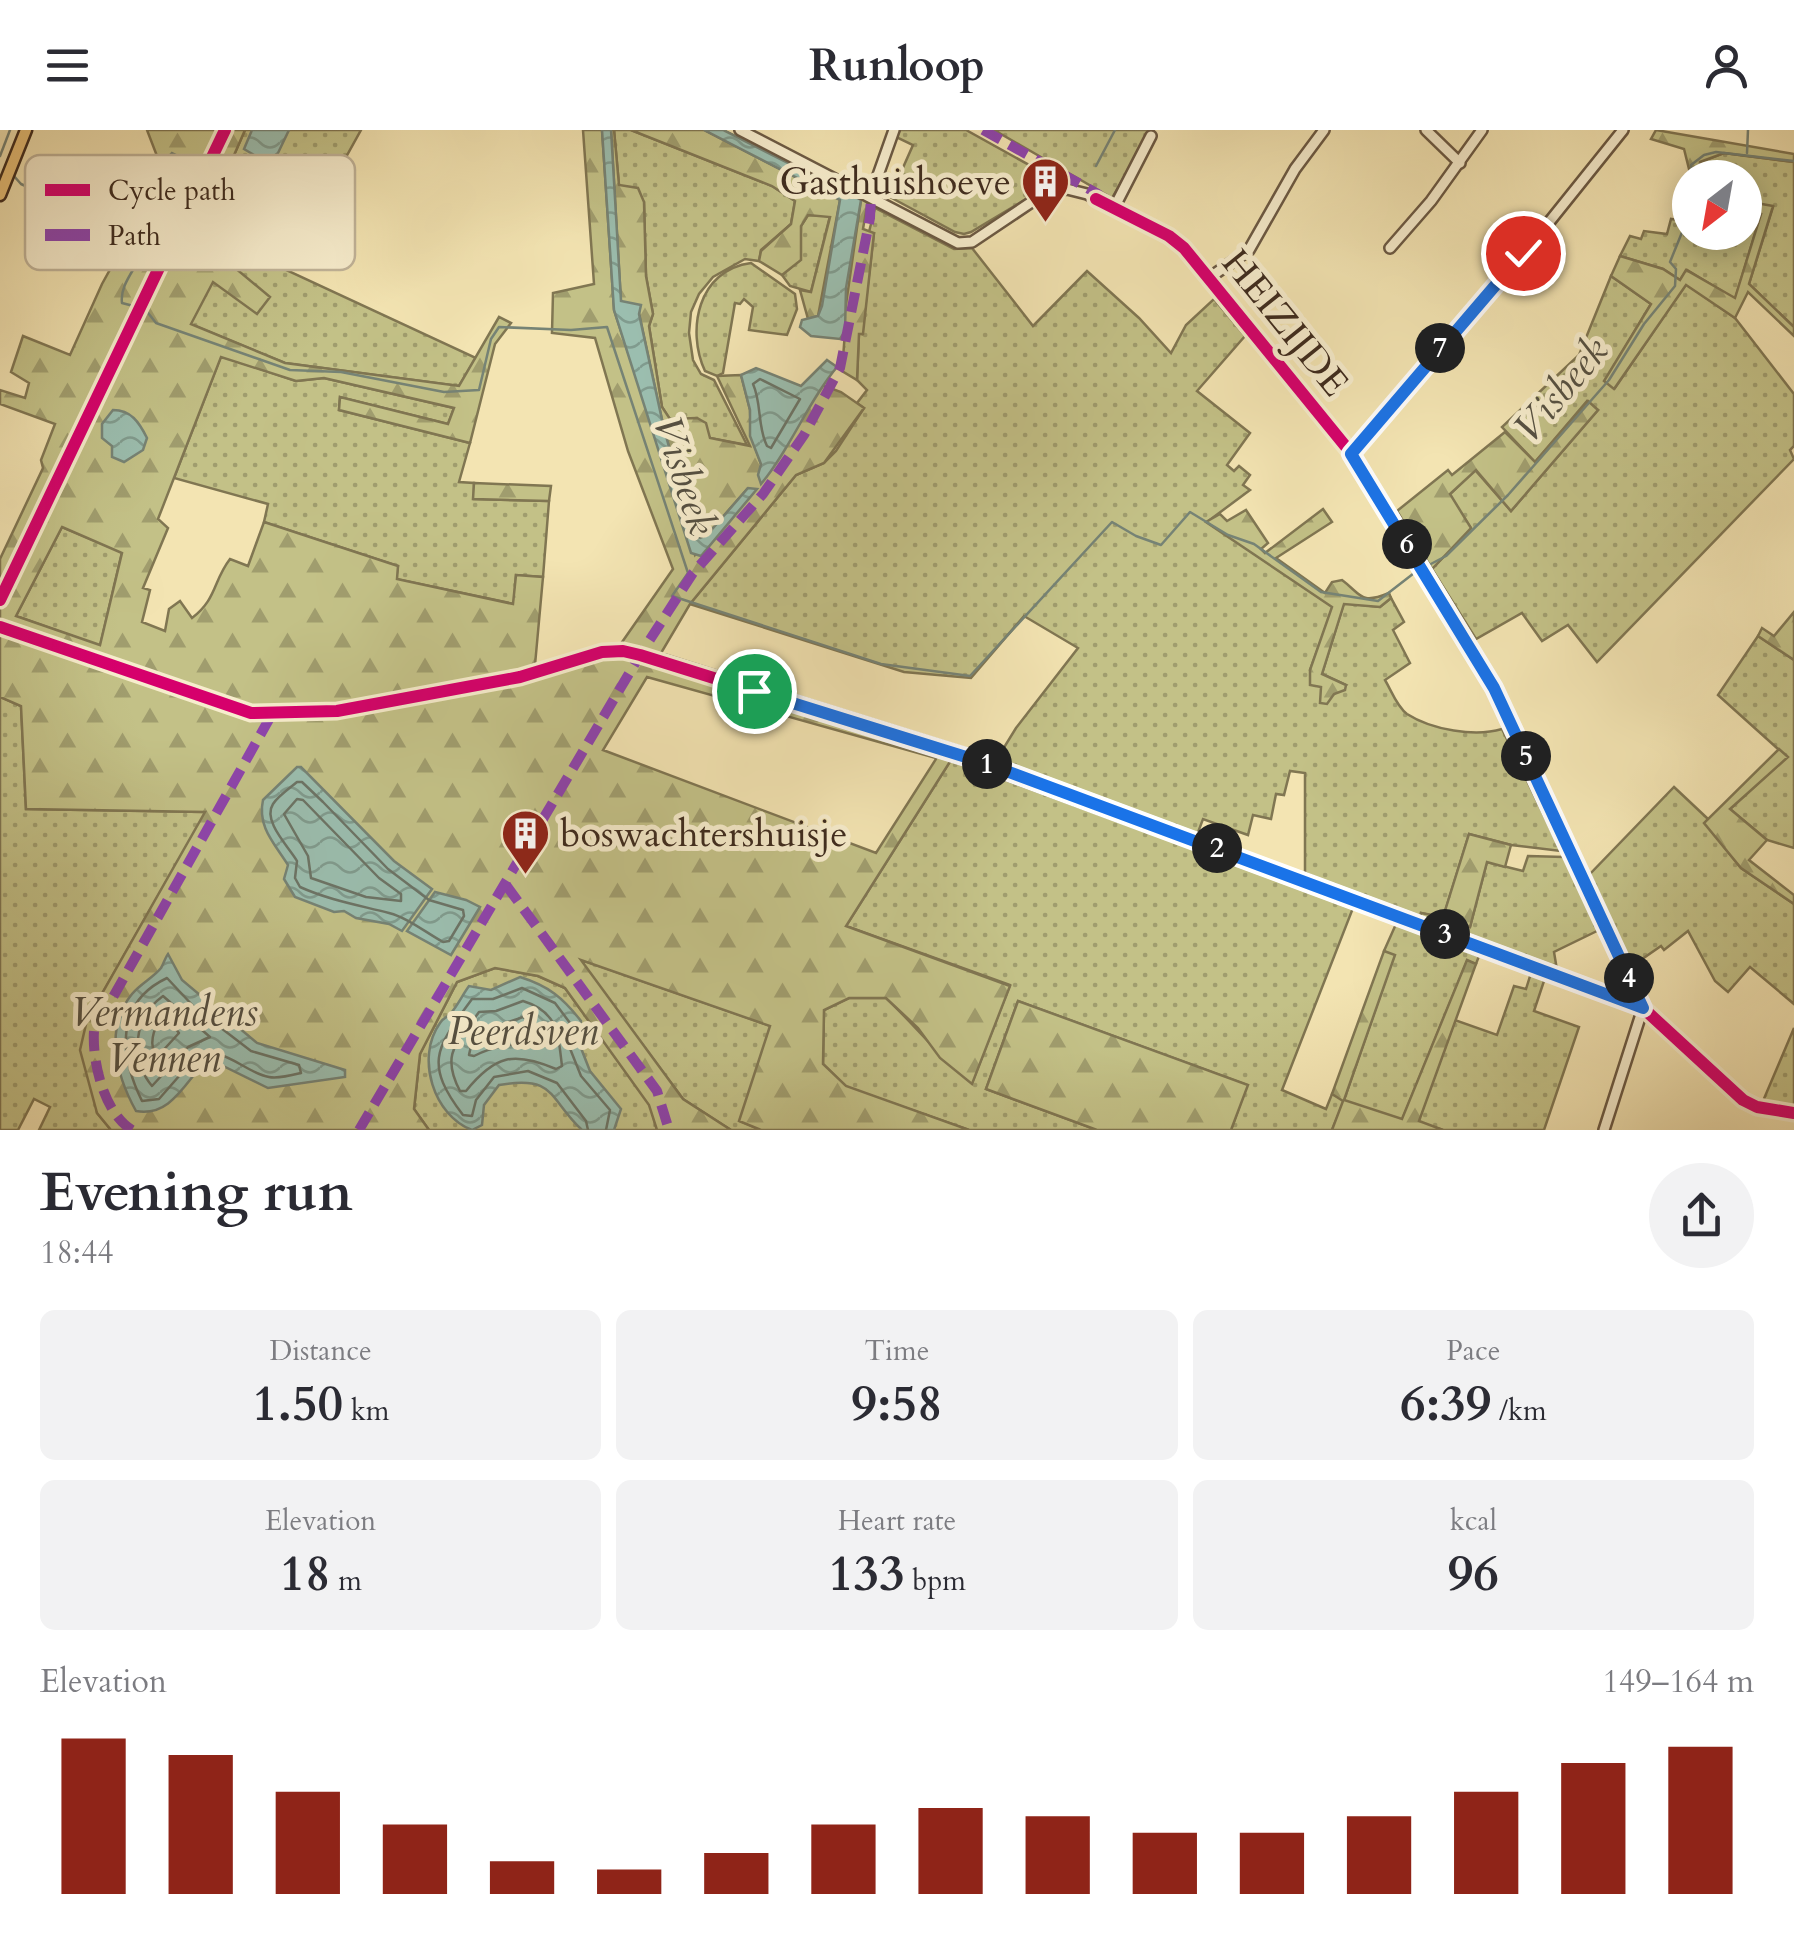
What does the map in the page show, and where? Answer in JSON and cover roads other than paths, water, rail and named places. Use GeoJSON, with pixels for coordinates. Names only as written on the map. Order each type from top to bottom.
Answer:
{"type":"FeatureCollection","features":[{"type":"Feature","properties":{"kind":"main road"},"geometry":{"type":"LineString","coordinates":[[0,195],[26,130]]}},
{"type":"Feature","properties":{"kind":"street","name":"HEIZIJDE"},"geometry":{"type":"LineString","coordinates":[[740,130],[958,242],[972,242],[1054,190],[1080,192],[1169,236],[1184,248],[1351,454],[1494,688],[1643,1008],[1743,1100],[1756,1107],[1794,1113]]}},
{"type":"Feature","properties":{"kind":"street"},"geometry":{"type":"LineString","coordinates":[[870,195],[894,130]]}},
{"type":"Feature","properties":{"kind":"street"},"geometry":{"type":"LineString","coordinates":[[1210,278],[1249,250],[1294,170],[1324,130]]}},
{"type":"Feature","properties":{"kind":"street"},"geometry":{"type":"LineString","coordinates":[[1426,130],[1460,163]]}},
{"type":"Feature","properties":{"kind":"street"},"geometry":{"type":"LineString","coordinates":[[1390,248],[1482,130]]}},
{"type":"Feature","properties":{"kind":"street"},"geometry":{"type":"LineString","coordinates":[[1351,454],[1624,130]]}},
{"type":"Feature","properties":{"kind":"street"},"geometry":{"type":"LineString","coordinates":[[1114,208],[1151,136]]}},
{"type":"Feature","properties":{"kind":"street"},"geometry":{"type":"LineString","coordinates":[[640,655],[982,762],[1643,1008],[1604,1130]]}},
{"type":"Feature","properties":{"kind":"water"},"geometry":{"type":"Polygon","coordinates":[[[252,130],[289,130],[275,155],[254,155],[244,149],[252,130]]]}},
{"type":"Feature","properties":{"kind":"water"},"geometry":{"type":"Polygon","coordinates":[[[602,130],[611,130],[621,301],[641,305],[639,314],[664,429],[694,536],[707,535],[748,488],[757,489],[701,556],[691,553],[614,310],[602,130]]]}},
{"type":"Feature","properties":{"kind":"water"},"geometry":{"type":"Polygon","coordinates":[[[704,130],[723,130],[861,200],[846,288],[845,331],[840,339],[811,336],[800,327],[802,320],[818,316],[822,306],[840,200],[704,130]]]}},
{"type":"Feature","properties":{"kind":"water"},"geometry":{"type":"Polygon","coordinates":[[[827,360],[837,367],[761,484],[761,464],[750,436],[750,410],[741,375],[756,368],[801,386],[827,360]]]}},
{"type":"Feature","properties":{"kind":"water"},"geometry":{"type":"Polygon","coordinates":[[[113,410],[134,418],[147,438],[143,450],[124,462],[112,457],[112,446],[102,438],[102,424],[113,410]]]}},
{"type":"Feature","properties":{"kind":"water","name":"Vermandens Vennen"},"geometry":{"type":"Polygon","coordinates":[[[297,767],[394,861],[432,889],[402,931],[295,897],[284,879],[288,865],[268,835],[262,810],[263,800],[297,767]]]}},
{"type":"Feature","properties":{"kind":"water"},"geometry":{"type":"Polygon","coordinates":[[[435,892],[480,907],[451,955],[407,931],[435,892]]]}},
{"type":"Feature","properties":{"kind":"water","name":"Vermandens Vennen"},"geometry":{"type":"Polygon","coordinates":[[[168,954],[182,980],[257,1043],[345,1070],[345,1077],[268,1088],[217,1063],[202,1065],[166,1105],[147,1112],[136,1111],[119,1067],[118,1022],[132,994],[161,968],[168,954]]]}},
{"type":"Feature","properties":{"kind":"water","name":"Peerdsven"},"geometry":{"type":"Polygon","coordinates":[[[520,977],[555,994],[581,1021],[579,1043],[590,1071],[621,1109],[614,1130],[582,1130],[549,1092],[531,1083],[499,1085],[484,1105],[482,1125],[472,1130],[447,1112],[439,1099],[432,1084],[429,1053],[440,1023],[469,986],[491,990],[520,977]]]}},
{"type":"Feature","properties":{"kind":"waterway","name":"Visbeek"},"geometry":{"type":"LineString","coordinates":[[0,156],[10,130]]}},
{"type":"Feature","properties":{"kind":"waterway"},"geometry":{"type":"LineString","coordinates":[[1096,166],[1115,130]]}},
{"type":"Feature","properties":{"kind":"waterway"},"geometry":{"type":"LineString","coordinates":[[1747,153],[1748,130]]}},
{"type":"Feature","properties":{"kind":"waterway","name":"Visbeek"},"geometry":{"type":"LineString","coordinates":[[1698,160],[1716,152],[1794,161]]}},
{"type":"Feature","properties":{"kind":"waterway","name":"Visbeek"},"geometry":{"type":"LineString","coordinates":[[13,175],[25,186]]}},
{"type":"Feature","properties":{"kind":"waterway","name":"Visbeek"},"geometry":{"type":"LineString","coordinates":[[1427,566],[1446,556],[1508,495],[1609,380],[1644,324],[1675,286],[1676,269],[1670,262],[1675,250]]}},
{"type":"Feature","properties":{"kind":"waterway","name":"Visbeek"},"geometry":{"type":"LineString","coordinates":[[133,270],[124,287],[122,303],[145,309],[156,323],[290,370],[341,372],[444,392],[479,390],[491,339],[499,327],[607,327],[688,573],[672,596],[881,664],[970,676],[1112,522],[1161,545],[1190,512],[1228,535],[1254,544],[1321,592],[1378,601],[1418,570]]}},
{"type":"Feature","properties":{"kind":"place","name":"Gasthuishoeve"},"geometry":{"type":"Point","coordinates":[1046,224]}},
{"type":"Feature","properties":{"kind":"place","name":"boswachtershuisje"},"geometry":{"type":"Point","coordinates":[525,876]}}]}
